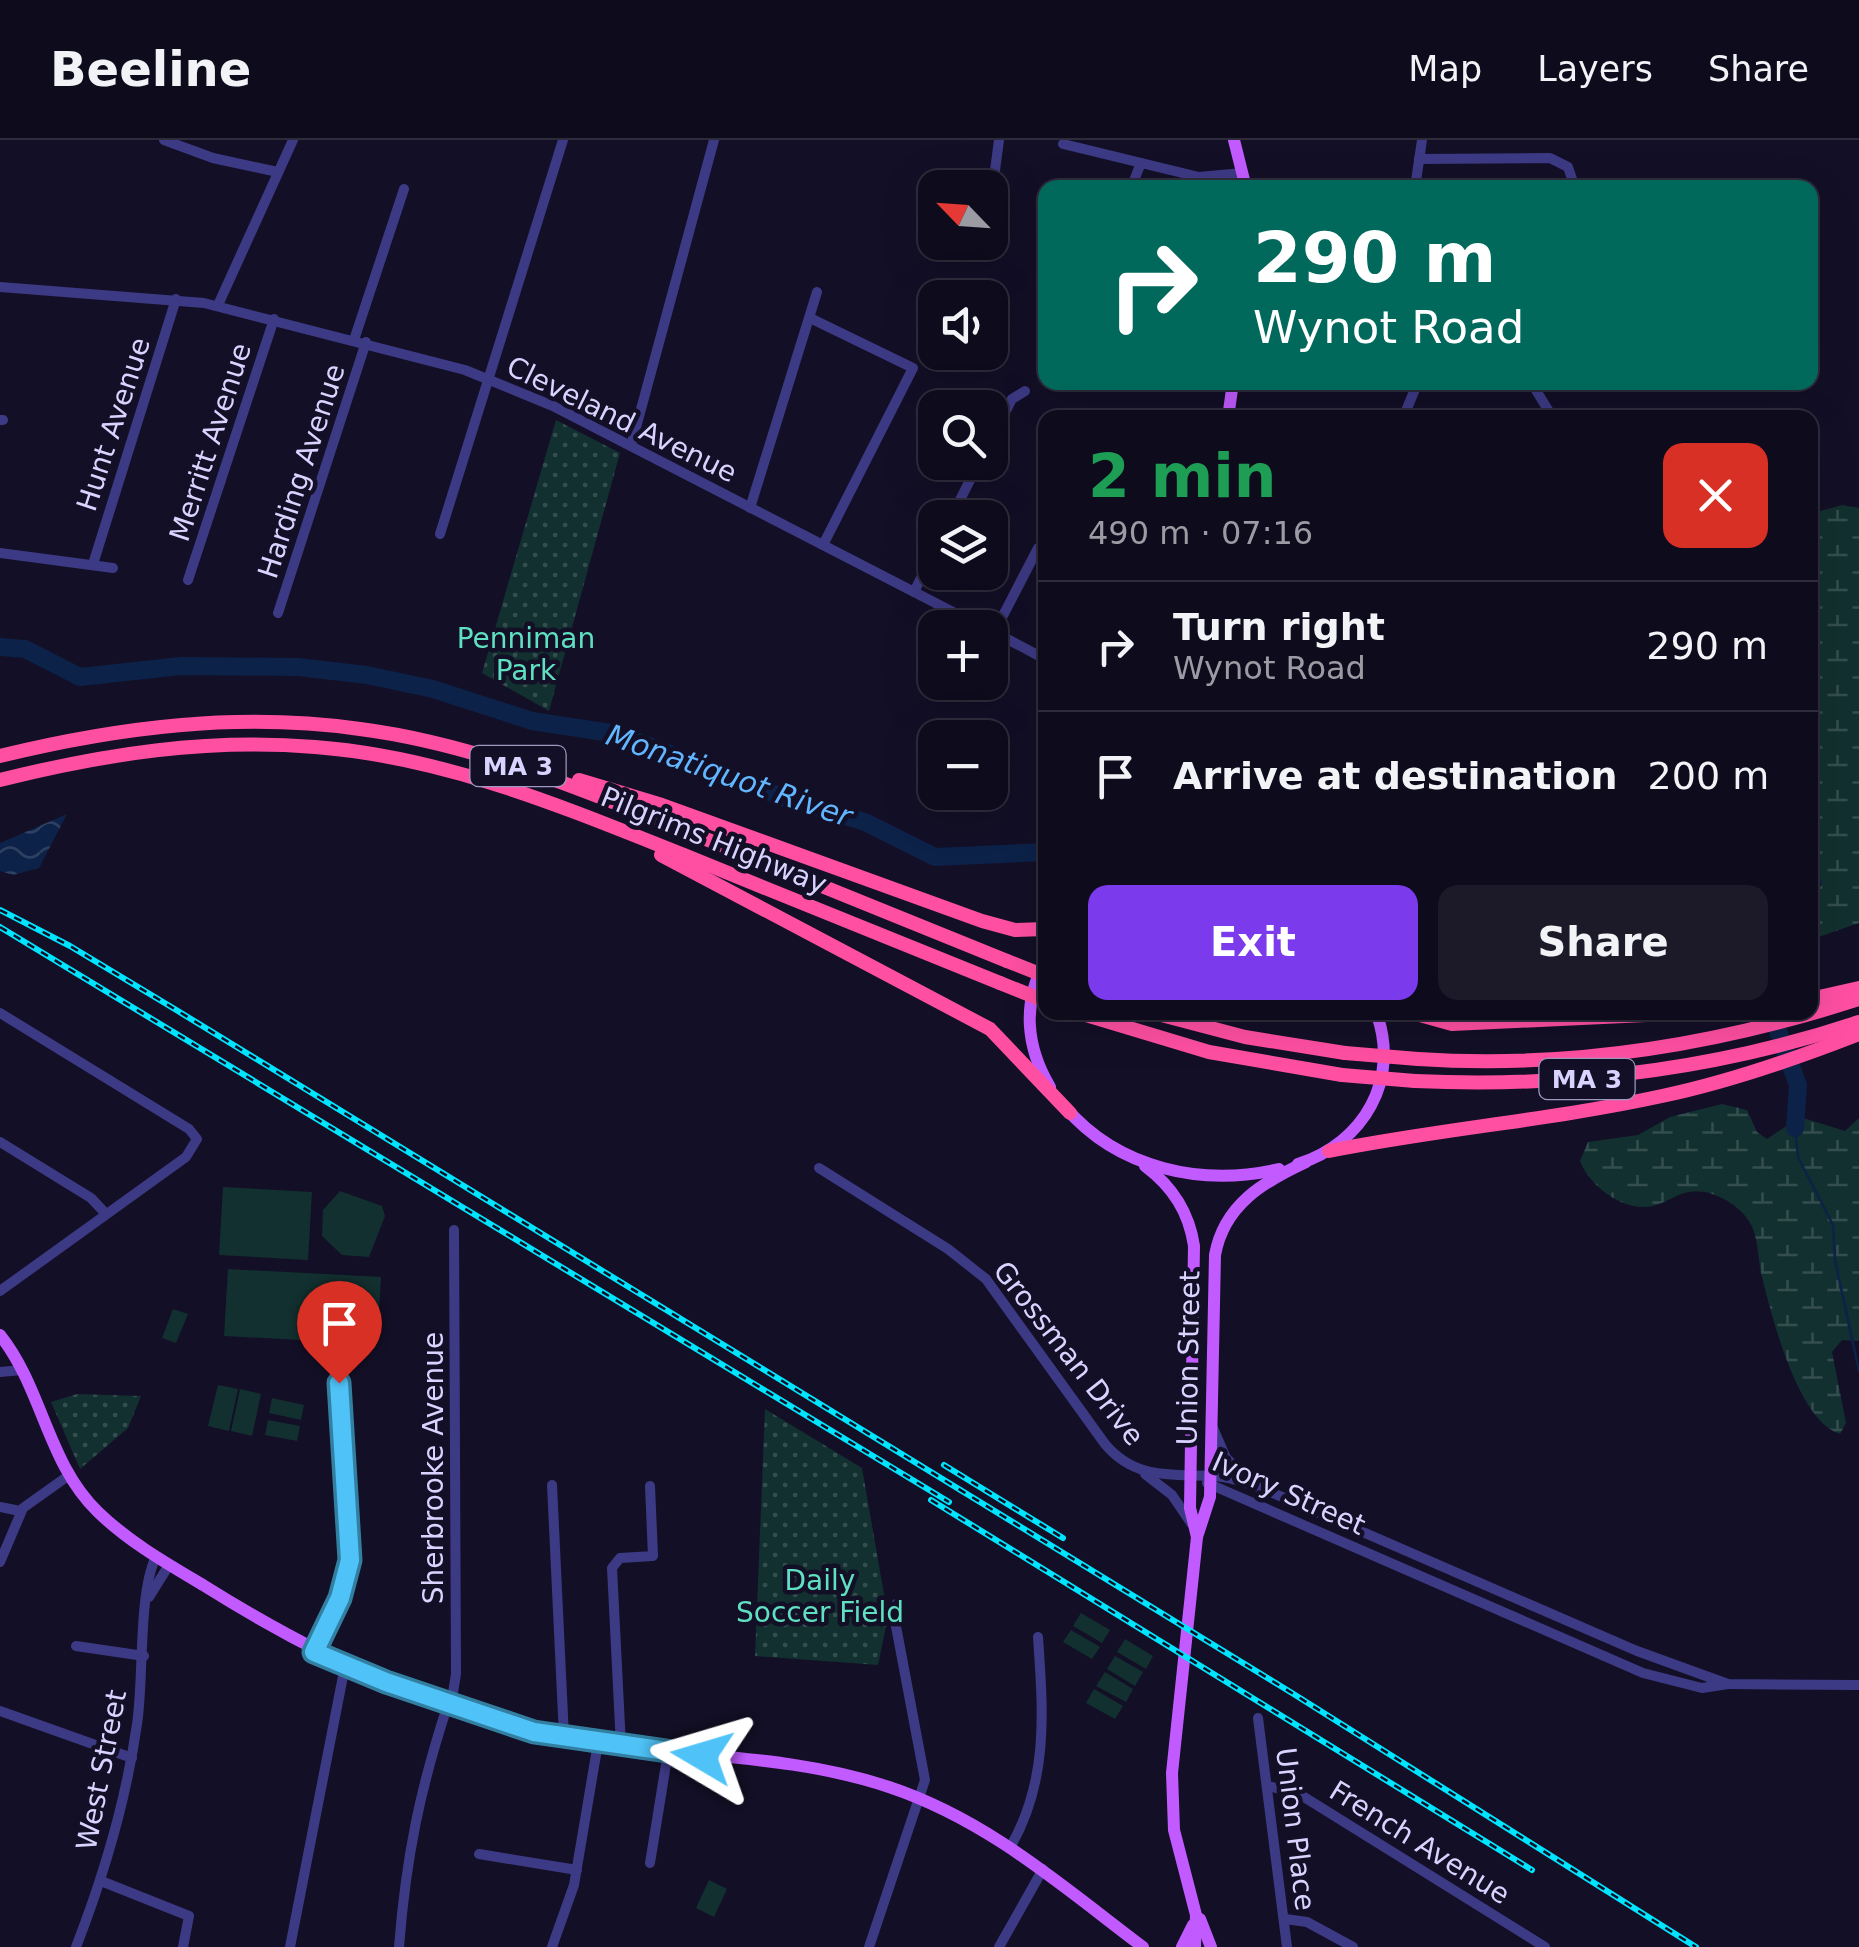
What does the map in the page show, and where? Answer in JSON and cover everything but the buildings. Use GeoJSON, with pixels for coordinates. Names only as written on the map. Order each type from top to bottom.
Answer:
{"type":"FeatureCollection","features":[{"type":"Feature","properties":{"kind":"highway","name":"Pilgrims Highway"},"geometry":{"type":"LineString","coordinates":[[0,756],[123,730],[258,721],[362,729],[496,758],[1038,973]]}},
{"type":"Feature","properties":{"kind":"highway","name":"Pilgrims Highway"},"geometry":{"type":"LineString","coordinates":[[0,780],[146,750],[282,744],[433,766],[514,788],[1038,998]]}},
{"type":"Feature","properties":{"kind":"highway"},"geometry":{"type":"LineString","coordinates":[[496,758],[632,795],[1001,927],[1038,929]]}},
{"type":"Feature","properties":{"kind":"highway"},"geometry":{"type":"LineString","coordinates":[[594,819],[990,1028],[1070,1113]]}},
{"type":"Feature","properties":{"kind":"highway"},"geometry":{"type":"LineString","coordinates":[[1818,996],[1859,988]]}},
{"type":"Feature","properties":{"kind":"highway","name":"MA 3"},"geometry":{"type":"LineString","coordinates":[[1818,1012],[1859,999]]}},
{"type":"Feature","properties":{"kind":"highway","name":"MA 3"},"geometry":{"type":"LineString","coordinates":[[1103,1020],[1225,1056],[1415,1082],[1604,1078],[1804,1047],[1859,1022]]}},
{"type":"Feature","properties":{"kind":"highway","name":"MA 3"},"geometry":{"type":"LineString","coordinates":[[1182,1020],[1246,1036],[1418,1059],[1564,1058],[1750,1030],[1791,1020]]}},
{"type":"Feature","properties":{"kind":"highway"},"geometry":{"type":"LineString","coordinates":[[1438,1020],[1452,1024],[1538,1020]]}},
{"type":"Feature","properties":{"kind":"highway"},"geometry":{"type":"LineString","coordinates":[[1329,1151],[1431,1130],[1646,1099],[1761,1069],[1804,1047],[1859,1034]]}},
{"type":"Feature","properties":{"kind":"main road"},"geometry":{"type":"LineString","coordinates":[[1234,140],[1244,180]]}},
{"type":"Feature","properties":{"kind":"main road"},"geometry":{"type":"LineString","coordinates":[[1038,979],[1031,996],[1030,1036],[1045,1080],[1070,1113],[1122,1152],[1166,1170],[1205,1176],[1259,1174],[1306,1162],[1329,1151],[1357,1129],[1374,1101],[1384,1048],[1378,1020]]}},
{"type":"Feature","properties":{"kind":"main road","name":"Union Street"},"geometry":{"type":"LineString","coordinates":[[1122,1152],[1169,1186],[1192,1229],[1195,1532],[1172,1773],[1174,1830],[1196,1922],[1195,1947]]}},
{"type":"Feature","properties":{"kind":"main road","name":"Union Street"},"geometry":{"type":"LineString","coordinates":[[1195,1532],[1206,1514],[1210,1480],[1214,1268],[1220,1234],[1235,1208],[1252,1192],[1306,1162]]}},
{"type":"Feature","properties":{"kind":"main road"},"geometry":{"type":"LineString","coordinates":[[0,1336],[22,1370],[68,1476],[104,1518],[163,1561],[314,1652],[450,1704],[564,1737],[828,1772],[920,1799],[1011,1846],[1143,1947]]}},
{"type":"Feature","properties":{"kind":"main road"},"geometry":{"type":"LineString","coordinates":[[1182,1947],[1194,1922],[1190,1894]]}},
{"type":"Feature","properties":{"kind":"main road","name":"Union Street"},"geometry":{"type":"LineString","coordinates":[[1190,1894],[1211,1945]]}},
{"type":"Feature","properties":{"kind":"street"},"geometry":{"type":"LineString","coordinates":[[164,140],[214,158],[278,172]]}},
{"type":"Feature","properties":{"kind":"street"},"geometry":{"type":"LineString","coordinates":[[218,305],[293,140]]}},
{"type":"Feature","properties":{"kind":"street"},"geometry":{"type":"LineString","coordinates":[[440,534],[563,140]]}},
{"type":"Feature","properties":{"kind":"street"},"geometry":{"type":"LineString","coordinates":[[631,446],[714,140]]}},
{"type":"Feature","properties":{"kind":"street"},"geometry":{"type":"LineString","coordinates":[[995,170],[998,140]]}},
{"type":"Feature","properties":{"kind":"street"},"geometry":{"type":"LineString","coordinates":[[1416,180],[1422,140]]}},
{"type":"Feature","properties":{"kind":"street"},"geometry":{"type":"LineString","coordinates":[[1064,144],[1198,178],[1243,172]]}},
{"type":"Feature","properties":{"kind":"street"},"geometry":{"type":"LineString","coordinates":[[1419,159],[1550,158],[1571,170],[1573,180]]}},
{"type":"Feature","properties":{"kind":"street"},"geometry":{"type":"LineString","coordinates":[[1135,180],[1140,164]]}},
{"type":"Feature","properties":{"kind":"street","name":"Harding Avenue"},"geometry":{"type":"LineString","coordinates":[[278,613],[404,189]]}},
{"type":"Feature","properties":{"kind":"street","name":"Cleveland Avenue"},"geometry":{"type":"LineString","coordinates":[[0,287],[176,298],[218,305],[488,378],[631,446],[950,610]]}},
{"type":"Feature","properties":{"kind":"street"},"geometry":{"type":"LineString","coordinates":[[750,508],[818,292]]}},
{"type":"Feature","properties":{"kind":"street","name":"Hunt Avenue"},"geometry":{"type":"LineString","coordinates":[[93,564],[176,298]]}},
{"type":"Feature","properties":{"kind":"street"},"geometry":{"type":"LineString","coordinates":[[810,318],[913,368],[824,545]]}},
{"type":"Feature","properties":{"kind":"street","name":"Merritt Avenue"},"geometry":{"type":"LineString","coordinates":[[188,580],[274,319]]}},
{"type":"Feature","properties":{"kind":"street"},"geometry":{"type":"LineString","coordinates":[[1008,407],[1025,391]]}},
{"type":"Feature","properties":{"kind":"street"},"geometry":{"type":"LineString","coordinates":[[1002,610],[1038,548]]}},
{"type":"Feature","properties":{"kind":"street"},"geometry":{"type":"LineString","coordinates":[[0,553],[114,568]]}},
{"type":"Feature","properties":{"kind":"street"},"geometry":{"type":"LineString","coordinates":[[914,592],[918,584]]}},
{"type":"Feature","properties":{"kind":"street","name":"Cleveland Avenue"},"geometry":{"type":"LineString","coordinates":[[1008,639],[1038,655]]}},
{"type":"Feature","properties":{"kind":"street"},"geometry":{"type":"LineString","coordinates":[[0,1014],[192,1131],[196,1143],[186,1157],[0,1291]]}},
{"type":"Feature","properties":{"kind":"street"},"geometry":{"type":"LineString","coordinates":[[0,1142],[90,1198],[105,1213]]}},
{"type":"Feature","properties":{"kind":"street","name":"Grossman Drive"},"geometry":{"type":"LineString","coordinates":[[819,1168],[948,1249],[986,1279],[1105,1444],[1140,1471],[1192,1477]]}},
{"type":"Feature","properties":{"kind":"street","name":"Sherbrooke Avenue"},"geometry":{"type":"LineString","coordinates":[[399,1947],[414,1821],[430,1754],[450,1704],[456,1674],[454,1230]]}},
{"type":"Feature","properties":{"kind":"street"},"geometry":{"type":"LineString","coordinates":[[0,1372],[22,1370]]}},
{"type":"Feature","properties":{"kind":"street"},"geometry":{"type":"LineString","coordinates":[[314,1652],[340,1598],[350,1560],[339,1383]]}},
{"type":"Feature","properties":{"kind":"street"},"geometry":{"type":"LineString","coordinates":[[1212,1424],[1230,1464],[1266,1490]]}},
{"type":"Feature","properties":{"kind":"street"},"geometry":{"type":"LineString","coordinates":[[1140,1471],[1172,1495],[1195,1532]]}},
{"type":"Feature","properties":{"kind":"street"},"geometry":{"type":"LineString","coordinates":[[0,1562],[20,1511],[68,1476]]}},
{"type":"Feature","properties":{"kind":"street","name":"Ivory Street"},"geometry":{"type":"LineString","coordinates":[[1192,1477],[1266,1490],[1637,1652],[1728,1684]]}},
{"type":"Feature","properties":{"kind":"street","name":"Ivory Street"},"geometry":{"type":"LineString","coordinates":[[1210,1480],[1643,1673],[1702,1688],[1728,1684],[1859,1685]]}},
{"type":"Feature","properties":{"kind":"street"},"geometry":{"type":"LineString","coordinates":[[552,1485],[564,1737]]}},
{"type":"Feature","properties":{"kind":"street"},"geometry":{"type":"LineString","coordinates":[[621,1746],[613,1565],[624,1557],[653,1556],[650,1486]]}},
{"type":"Feature","properties":{"kind":"street"},"geometry":{"type":"LineString","coordinates":[[0,1508],[20,1511]]}},
{"type":"Feature","properties":{"kind":"street"},"geometry":{"type":"LineString","coordinates":[[1293,1519],[1388,1554],[1390,1547],[1381,1538]]}},
{"type":"Feature","properties":{"kind":"street","name":"West Street"},"geometry":{"type":"LineString","coordinates":[[76,1947],[100,1881],[132,1758],[148,1578],[163,1561]]}},
{"type":"Feature","properties":{"kind":"street"},"geometry":{"type":"LineString","coordinates":[[869,1947],[925,1775],[895,1621],[896,1604]]}},
{"type":"Feature","properties":{"kind":"street"},"geometry":{"type":"LineString","coordinates":[[1011,1846],[1027,1814],[1040,1769],[1043,1714],[1038,1637]]}},
{"type":"Feature","properties":{"kind":"street"},"geometry":{"type":"LineString","coordinates":[[76,1646],[144,1656]]}},
{"type":"Feature","properties":{"kind":"street"},"geometry":{"type":"LineString","coordinates":[[290,1947],[345,1666]]}},
{"type":"Feature","properties":{"kind":"street"},"geometry":{"type":"LineString","coordinates":[[0,1711],[132,1758]]}},
{"type":"Feature","properties":{"kind":"street","name":"Union Place"},"geometry":{"type":"LineString","coordinates":[[1258,1718],[1287,1947]]}},
{"type":"Feature","properties":{"kind":"street"},"geometry":{"type":"LineString","coordinates":[[552,1947],[577,1870],[598,1743]]}},
{"type":"Feature","properties":{"kind":"street"},"geometry":{"type":"LineString","coordinates":[[650,1863],[668,1752]]}},
{"type":"Feature","properties":{"kind":"street","name":"French Avenue"},"geometry":{"type":"LineString","coordinates":[[1268,1786],[1296,1792],[1546,1947]]}},
{"type":"Feature","properties":{"kind":"street"},"geometry":{"type":"LineString","coordinates":[[479,1854],[577,1870]]}},
{"type":"Feature","properties":{"kind":"street"},"geometry":{"type":"LineString","coordinates":[[1000,1947],[1043,1870]]}},
{"type":"Feature","properties":{"kind":"street"},"geometry":{"type":"LineString","coordinates":[[100,1881],[188,1916],[183,1947]]}},
{"type":"Feature","properties":{"kind":"street"},"geometry":{"type":"LineString","coordinates":[[1285,1919],[1307,1922],[1353,1947]]}},
{"type":"Feature","properties":{"kind":"green space","name":"Penniman Park"},"geometry":{"type":"Polygon","coordinates":[[[556,420],[620,453],[549,711],[482,673],[556,420]]]}},
{"type":"Feature","properties":{"kind":"green space"},"geometry":{"type":"Polygon","coordinates":[[[1842,505],[1859,508],[1859,923],[1818,937],[1818,512],[1842,505]]]}},
{"type":"Feature","properties":{"kind":"green space"},"geometry":{"type":"Polygon","coordinates":[[[1722,1104],[1747,1110],[1757,1132],[1767,1139],[1800,1117],[1845,1131],[1859,1118],[1859,1341],[1842,1340],[1832,1352],[1846,1423],[1840,1434],[1811,1409],[1788,1364],[1761,1273],[1754,1233],[1744,1214],[1722,1198],[1697,1191],[1653,1206],[1631,1205],[1609,1196],[1591,1180],[1580,1161],[1588,1142],[1638,1135],[1670,1117],[1722,1104]]]}},
{"type":"Feature","properties":{"kind":"green space"},"geometry":{"type":"Polygon","coordinates":[[[223,1187],[312,1192],[308,1260],[219,1255],[223,1187]]]}},
{"type":"Feature","properties":{"kind":"green space"},"geometry":{"type":"Polygon","coordinates":[[[340,1191],[382,1206],[385,1216],[369,1257],[342,1255],[322,1236],[323,1210],[340,1191]]]}},
{"type":"Feature","properties":{"kind":"green space"},"geometry":{"type":"Polygon","coordinates":[[[228,1269],[381,1277],[377,1344],[224,1336],[228,1269]]]}},
{"type":"Feature","properties":{"kind":"green space"},"geometry":{"type":"Polygon","coordinates":[[[173,1309],[188,1314],[176,1343],[162,1338],[173,1309]]]}},
{"type":"Feature","properties":{"kind":"green space"},"geometry":{"type":"Polygon","coordinates":[[[218,1385],[238,1389],[229,1431],[208,1426],[218,1385]]]}},
{"type":"Feature","properties":{"kind":"green space"},"geometry":{"type":"Polygon","coordinates":[[[240,1389],[261,1394],[252,1436],[231,1431],[240,1389]]]}},
{"type":"Feature","properties":{"kind":"green space"},"geometry":{"type":"Polygon","coordinates":[[[77,1394],[141,1396],[128,1428],[80,1469],[51,1402],[77,1394]]]}},
{"type":"Feature","properties":{"kind":"green space"},"geometry":{"type":"Polygon","coordinates":[[[272,1398],[304,1405],[301,1420],[269,1413],[272,1398]]]}},
{"type":"Feature","properties":{"kind":"green space","name":"Daily Soccer Field"},"geometry":{"type":"Polygon","coordinates":[[[765,1409],[862,1468],[888,1617],[878,1665],[755,1656],[765,1409]]]}},
{"type":"Feature","properties":{"kind":"green space"},"geometry":{"type":"Polygon","coordinates":[[[268,1420],[300,1426],[297,1441],[265,1435],[268,1420]]]}},
{"type":"Feature","properties":{"kind":"green space"},"geometry":{"type":"Polygon","coordinates":[[[1081,1613],[1110,1630],[1102,1643],[1073,1626],[1081,1613]]]}},
{"type":"Feature","properties":{"kind":"green space"},"geometry":{"type":"Polygon","coordinates":[[[1071,1630],[1100,1647],[1092,1659],[1063,1642],[1071,1630]]]}},
{"type":"Feature","properties":{"kind":"green space"},"geometry":{"type":"Polygon","coordinates":[[[1125,1639],[1153,1656],[1146,1669],[1117,1652],[1125,1639]]]}},
{"type":"Feature","properties":{"kind":"green space"},"geometry":{"type":"Polygon","coordinates":[[[1115,1656],[1143,1672],[1135,1686],[1107,1669],[1115,1656]]]}},
{"type":"Feature","properties":{"kind":"green space"},"geometry":{"type":"Polygon","coordinates":[[[1105,1672],[1133,1689],[1126,1702],[1096,1686],[1105,1672]]]}},
{"type":"Feature","properties":{"kind":"green space"},"geometry":{"type":"Polygon","coordinates":[[[1094,1689],[1123,1706],[1115,1719],[1086,1703],[1094,1689]]]}},
{"type":"Feature","properties":{"kind":"green space"},"geometry":{"type":"Polygon","coordinates":[[[709,1880],[727,1889],[714,1917],[696,1908],[709,1880]]]}},
{"type":"Feature","properties":{"kind":"water"},"geometry":{"type":"Polygon","coordinates":[[[67,814],[39,868],[13,875],[0,871],[0,843],[67,814]]]}},
{"type":"Feature","properties":{"kind":"waterway","name":"Monatiquot River"},"geometry":{"type":"LineString","coordinates":[[0,647],[25,649],[80,677],[181,666],[298,667],[367,675],[433,689],[532,721],[617,734],[788,799],[865,822],[935,857],[1038,852]]}},
{"type":"Feature","properties":{"kind":"waterway"},"geometry":{"type":"LineString","coordinates":[[1818,876],[1821,883],[1818,888]]}},
{"type":"Feature","properties":{"kind":"waterway","name":"Monatiquot River"},"geometry":{"type":"LineString","coordinates":[[1774,1020],[1798,1085],[1795,1128]]}},
{"type":"Feature","properties":{"kind":"waterway","name":"Monatiquot River"},"geometry":{"type":"LineString","coordinates":[[1795,1128],[1798,1157],[1833,1225],[1835,1260],[1859,1371]]}},
{"type":"Feature","properties":{"kind":"railway"},"geometry":{"type":"LineString","coordinates":[[0,910],[70,946],[173,1008],[1292,1693],[1696,1947]]}},
{"type":"Feature","properties":{"kind":"railway"},"geometry":{"type":"LineString","coordinates":[[0,927],[949,1502]]}},
{"type":"Feature","properties":{"kind":"railway"},"geometry":{"type":"LineString","coordinates":[[944,1465],[1063,1538]]}},
{"type":"Feature","properties":{"kind":"railway"},"geometry":{"type":"LineString","coordinates":[[931,1500],[1532,1870]]}},
{"type":"Feature","properties":{"kind":"route"},"geometry":{"type":"LineString","coordinates":[[339,1383],[350,1560],[340,1598],[314,1652],[386,1682],[534,1732],[702,1756]]}}]}
